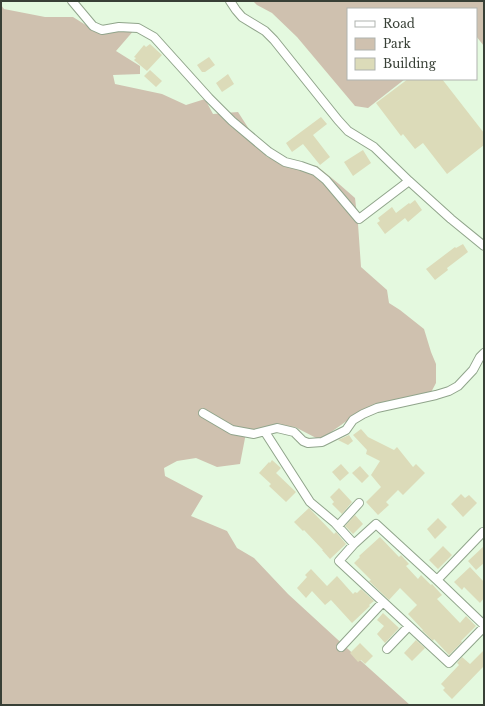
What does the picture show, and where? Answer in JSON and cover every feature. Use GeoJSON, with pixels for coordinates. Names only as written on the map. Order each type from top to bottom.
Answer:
{"type":"FeatureCollection","features":[{"type":"Feature","properties":{"kind":"street"},"geometry":{"type":"LineString","coordinates":[[72,1],[93,26],[102,30],[119,27],[138,28],[154,37],[208,98],[232,121],[269,152],[285,162],[315,171],[326,180],[359,219],[409,181]]}},
{"type":"Feature","properties":{"kind":"street"},"geometry":{"type":"LineString","coordinates":[[230,1],[242,17],[265,31],[274,40],[338,120],[348,130],[374,147],[409,181],[484,246]]}},
{"type":"Feature","properties":{"kind":"street"},"geometry":{"type":"LineString","coordinates":[[203,412],[232,430],[254,434],[277,428],[294,432],[303,441],[308,443],[322,442],[346,430],[353,420],[377,408],[449,391],[458,386],[473,370],[484,353]]}},
{"type":"Feature","properties":{"kind":"street"},"geometry":{"type":"LineString","coordinates":[[266,432],[310,502],[338,526],[354,544]]}},
{"type":"Feature","properties":{"kind":"street"},"geometry":{"type":"LineString","coordinates":[[338,526],[359,503]]}},
{"type":"Feature","properties":{"kind":"street"},"geometry":{"type":"LineString","coordinates":[[376,524],[437,580],[484,626],[449,663],[339,561],[354,544],[376,524]]}},
{"type":"Feature","properties":{"kind":"street"},"geometry":{"type":"LineString","coordinates":[[437,580],[483,532]]}},
{"type":"Feature","properties":{"kind":"street"},"geometry":{"type":"LineString","coordinates":[[341,647],[383,602]]}},
{"type":"Feature","properties":{"kind":"street"},"geometry":{"type":"LineString","coordinates":[[387,649],[409,626]]}},
{"type":"Feature","properties":{"kind":"green space"},"geometry":{"type":"Polygon","coordinates":[[[253,1],[484,1],[484,46],[477,37],[477,8],[347,8],[347,80],[404,80],[368,108],[355,106],[297,37],[272,13],[257,5],[253,1]]]}},
{"type":"Feature","properties":{"kind":"green space"},"geometry":{"type":"Polygon","coordinates":[[[1,5],[4,9],[45,17],[73,17],[89,27],[135,29],[116,51],[140,66],[140,74],[113,75],[115,84],[162,94],[186,105],[205,99],[213,114],[238,112],[267,157],[317,166],[355,198],[361,267],[387,290],[389,303],[424,329],[436,364],[436,383],[428,398],[375,405],[348,420],[320,440],[295,427],[271,426],[246,433],[240,464],[217,467],[196,458],[177,461],[164,468],[165,476],[203,496],[191,516],[227,531],[237,548],[254,558],[288,594],[410,705],[1,705],[1,5]]]}},
{"type":"Feature","properties":{"kind":"building"},"geometry":{"type":"Polygon","coordinates":[[[150,44],[162,55],[147,71],[134,60],[136,58],[134,57],[144,45],[146,47],[150,44]]]}},
{"type":"Feature","properties":{"kind":"building"},"geometry":{"type":"Polygon","coordinates":[[[209,57],[215,65],[205,72],[202,72],[197,65],[209,57]]]}},
{"type":"Feature","properties":{"kind":"building"},"geometry":{"type":"Polygon","coordinates":[[[150,70],[162,81],[156,87],[144,76],[150,70]]]}},
{"type":"Feature","properties":{"kind":"building"},"geometry":{"type":"Polygon","coordinates":[[[228,74],[234,84],[222,92],[216,83],[228,74]]]}},
{"type":"Feature","properties":{"kind":"building"},"geometry":{"type":"Polygon","coordinates":[[[407,80],[443,80],[484,133],[484,145],[447,174],[423,143],[415,149],[403,134],[401,136],[376,103],[407,80]]]}},
{"type":"Feature","properties":{"kind":"building"},"geometry":{"type":"Polygon","coordinates":[[[321,117],[327,124],[313,135],[330,157],[320,165],[303,144],[292,152],[286,143],[321,117]]]}},
{"type":"Feature","properties":{"kind":"building"},"geometry":{"type":"Polygon","coordinates":[[[363,150],[371,163],[353,176],[344,162],[363,150]]]}},
{"type":"Feature","properties":{"kind":"building"},"geometry":{"type":"Polygon","coordinates":[[[415,200],[422,210],[408,222],[405,218],[385,234],[377,223],[380,221],[378,218],[392,207],[396,213],[415,200]]]}},
{"type":"Feature","properties":{"kind":"building"},"geometry":{"type":"Polygon","coordinates":[[[463,244],[468,252],[447,268],[448,270],[435,280],[426,269],[455,247],[456,248],[463,244]]]}},
{"type":"Feature","properties":{"kind":"building"},"geometry":{"type":"Polygon","coordinates":[[[361,429],[368,437],[394,450],[397,447],[413,467],[416,464],[425,473],[403,495],[398,490],[386,502],[389,505],[378,515],[366,502],[381,487],[371,475],[380,461],[366,454],[367,450],[353,435],[361,429]]]}},
{"type":"Feature","properties":{"kind":"building"},"geometry":{"type":"Polygon","coordinates":[[[349,435],[353,441],[348,445],[338,440],[349,435]]]}},
{"type":"Feature","properties":{"kind":"building"},"geometry":{"type":"Polygon","coordinates":[[[272,460],[281,468],[276,473],[296,492],[286,502],[269,486],[271,484],[259,473],[272,460]]]}},
{"type":"Feature","properties":{"kind":"building"},"geometry":{"type":"Polygon","coordinates":[[[341,464],[349,473],[340,481],[332,472],[341,464]]]}},
{"type":"Feature","properties":{"kind":"building"},"geometry":{"type":"Polygon","coordinates":[[[360,466],[369,476],[362,483],[352,473],[360,466]]]}},
{"type":"Feature","properties":{"kind":"building"},"geometry":{"type":"Polygon","coordinates":[[[339,488],[352,502],[342,514],[332,504],[334,502],[330,497],[339,488]]]}},
{"type":"Feature","properties":{"kind":"building"},"geometry":{"type":"Polygon","coordinates":[[[461,494],[465,498],[469,495],[477,503],[463,517],[451,504],[461,494]]]}},
{"type":"Feature","properties":{"kind":"building"},"geometry":{"type":"Polygon","coordinates":[[[309,508],[334,534],[336,532],[346,544],[330,559],[304,530],[303,531],[294,522],[309,508]]]}},
{"type":"Feature","properties":{"kind":"building"},"geometry":{"type":"Polygon","coordinates":[[[355,515],[363,524],[353,534],[345,526],[355,515]]]}},
{"type":"Feature","properties":{"kind":"building"},"geometry":{"type":"Polygon","coordinates":[[[438,518],[447,527],[435,539],[427,529],[438,518]]]}},
{"type":"Feature","properties":{"kind":"building"},"geometry":{"type":"Polygon","coordinates":[[[380,537],[399,557],[401,555],[409,564],[406,566],[418,579],[421,575],[431,585],[432,584],[442,595],[437,599],[460,623],[466,616],[476,626],[449,655],[434,639],[433,641],[422,630],[408,614],[417,605],[400,588],[389,600],[369,581],[371,580],[354,563],[360,557],[359,556],[380,537]]]}},
{"type":"Feature","properties":{"kind":"building"},"geometry":{"type":"Polygon","coordinates":[[[443,546],[452,555],[438,569],[429,560],[443,546]]]}},
{"type":"Feature","properties":{"kind":"building"},"geometry":{"type":"Polygon","coordinates":[[[484,546],[484,563],[476,570],[468,561],[484,546]]]}},
{"type":"Feature","properties":{"kind":"building"},"geometry":{"type":"Polygon","coordinates":[[[470,567],[484,582],[484,598],[480,603],[464,587],[462,590],[454,582],[470,567]]]}},
{"type":"Feature","properties":{"kind":"building"},"geometry":{"type":"Polygon","coordinates":[[[311,569],[327,586],[337,576],[353,594],[355,592],[357,593],[361,589],[374,601],[352,623],[331,600],[325,605],[312,591],[306,598],[297,588],[307,577],[305,575],[311,569]]]}},
{"type":"Feature","properties":{"kind":"building"},"geometry":{"type":"Polygon","coordinates":[[[383,613],[399,628],[385,643],[377,634],[384,626],[377,620],[383,613]]]}},
{"type":"Feature","properties":{"kind":"building"},"geometry":{"type":"Polygon","coordinates":[[[416,640],[425,648],[412,661],[404,653],[416,640]]]}},
{"type":"Feature","properties":{"kind":"building"},"geometry":{"type":"Polygon","coordinates":[[[360,643],[373,656],[365,664],[361,660],[358,662],[350,653],[360,643]]]}},
{"type":"Feature","properties":{"kind":"building"},"geometry":{"type":"Polygon","coordinates":[[[484,650],[484,666],[452,699],[443,690],[445,688],[441,684],[459,665],[457,663],[462,657],[470,664],[484,650]]]}}]}
